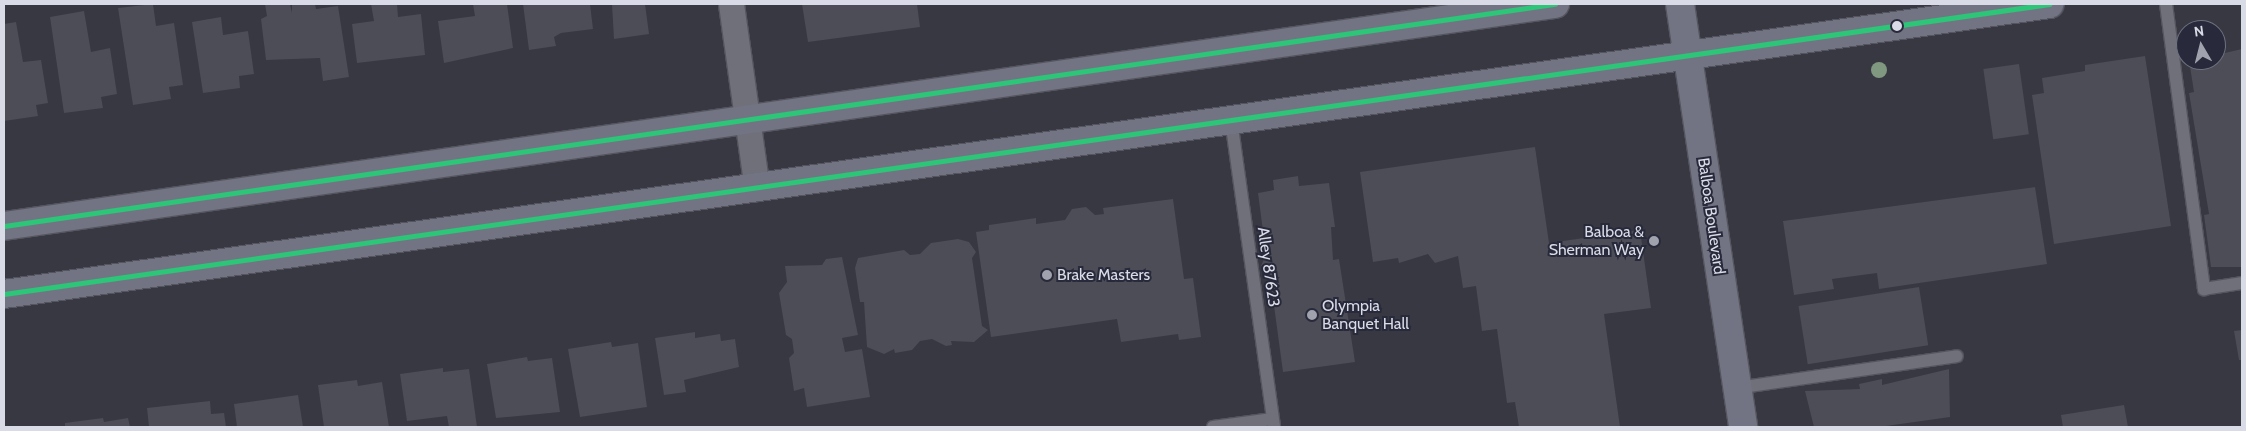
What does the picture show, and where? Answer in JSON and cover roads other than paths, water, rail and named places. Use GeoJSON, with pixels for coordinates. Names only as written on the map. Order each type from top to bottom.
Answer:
{"type":"FeatureCollection","features":[{"type":"Feature","properties":{"kind":"main road"},"geometry":{"type":"LineString","coordinates":[[4,226],[1556,4]]}},
{"type":"Feature","properties":{"kind":"main road","name":"Balboa Boulevard"},"geometry":{"type":"LineString","coordinates":[[1680,4],[1742,427]]}},
{"type":"Feature","properties":{"kind":"main road"},"geometry":{"type":"LineString","coordinates":[[4,294],[2050,4]]}},
{"type":"Feature","properties":{"kind":"street"},"geometry":{"type":"LineString","coordinates":[[731,4],[756,188]]}},
{"type":"Feature","properties":{"kind":"lane"},"geometry":{"type":"LineString","coordinates":[[2166,4],[2204,288],[2242,283]]}},
{"type":"Feature","properties":{"kind":"lane","name":"Alley 87623"},"geometry":{"type":"LineString","coordinates":[[1231,120],[1273,423]]}},
{"type":"Feature","properties":{"kind":"lane"},"geometry":{"type":"LineString","coordinates":[[1736,388],[1957,356]]}},
{"type":"Feature","properties":{"kind":"lane"},"geometry":{"type":"LineString","coordinates":[[1213,427],[1273,423]]}},
{"type":"Feature","properties":{"kind":"place","name":"Balboa & Sherman Way"},"geometry":{"type":"Point","coordinates":[1654,241]}},
{"type":"Feature","properties":{"kind":"place","name":"Brake Masters"},"geometry":{"type":"Point","coordinates":[1047,275]}},
{"type":"Feature","properties":{"kind":"place","name":"Olympia Banquet Hall"},"geometry":{"type":"Point","coordinates":[1312,315]}}]}
